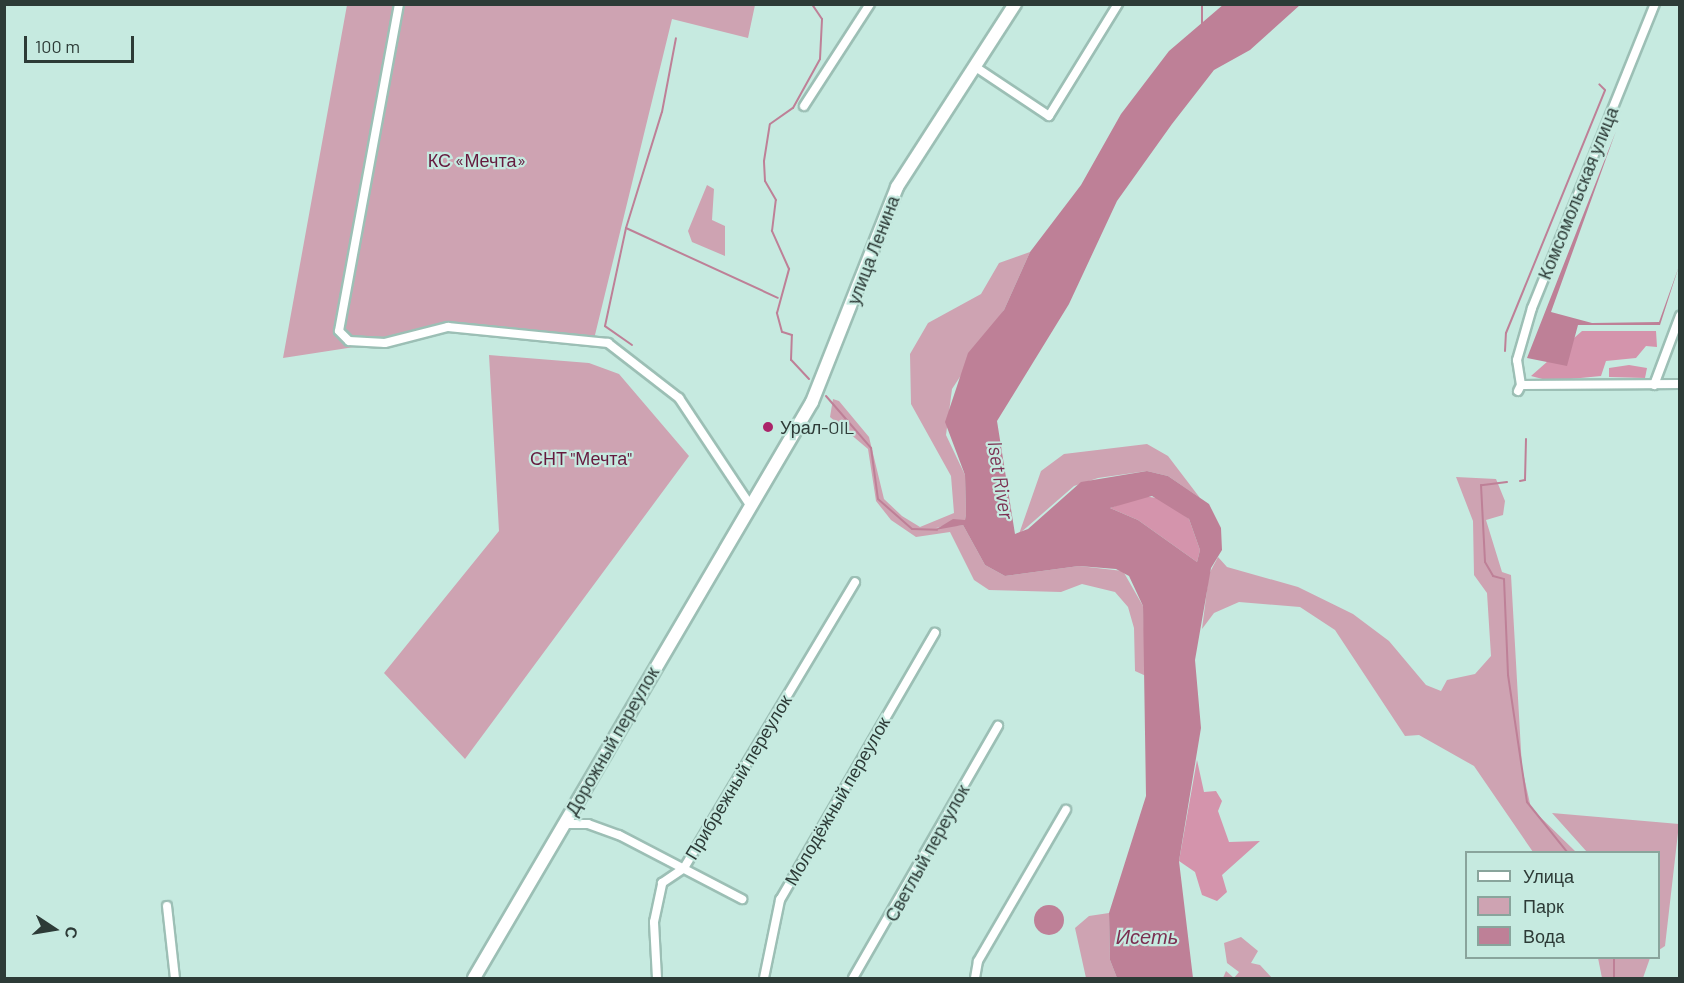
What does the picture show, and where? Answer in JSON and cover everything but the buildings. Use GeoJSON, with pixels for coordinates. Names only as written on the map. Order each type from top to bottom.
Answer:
{"type":"FeatureCollection","features":[{"type":"Feature","properties":{"kind":"main road","name":"улица Ленина"},"geometry":{"type":"LineString","coordinates":[[750,505],[821,385],[897,187],[1015,4]]}},
{"type":"Feature","properties":{"kind":"main road","name":"Дорожный переулок"},"geometry":{"type":"LineString","coordinates":[[474,978],[750,505]]}},
{"type":"Feature","properties":{"kind":"street"},"geometry":{"type":"LineString","coordinates":[[399,4],[339,330],[349,341],[385,343],[448,327],[608,343],[679,398],[750,505]]}},
{"type":"Feature","properties":{"kind":"street"},"geometry":{"type":"LineString","coordinates":[[804,106],[870,4]]}},
{"type":"Feature","properties":{"kind":"street"},"geometry":{"type":"LineString","coordinates":[[974,66],[1049,116],[1118,4]]}},
{"type":"Feature","properties":{"kind":"street","name":"Комсомольская улица"},"geometry":{"type":"LineString","coordinates":[[1654,385],[1520,388],[1516,360],[1532,308],[1655,4]]}},
{"type":"Feature","properties":{"kind":"street"},"geometry":{"type":"LineString","coordinates":[[1680,316],[1654,385],[1680,384]]}},
{"type":"Feature","properties":{"kind":"street","name":"Прибрежный переулок"},"geometry":{"type":"LineString","coordinates":[[657,978],[656,902],[662,883],[684,868],[855,582]]}},
{"type":"Feature","properties":{"kind":"street","name":"Молодёжный переулок"},"geometry":{"type":"LineString","coordinates":[[764,978],[780,900],[934,633]]}},
{"type":"Feature","properties":{"kind":"street","name":"Светлый переулок"},"geometry":{"type":"LineString","coordinates":[[853,978],[998,726]]}},
{"type":"Feature","properties":{"kind":"street"},"geometry":{"type":"LineString","coordinates":[[975,978],[978,962],[1066,810]]}},
{"type":"Feature","properties":{"kind":"street"},"geometry":{"type":"LineString","coordinates":[[564,824],[609,831],[742,899]]}},
{"type":"Feature","properties":{"kind":"street"},"geometry":{"type":"LineString","coordinates":[[167,906],[175,978]]}},
{"type":"Feature","properties":{"kind":"green space","name":"КС «Мечта»"},"geometry":{"type":"Polygon","coordinates":[[[347,5],[755,5],[748,38],[672,19],[594,339],[458,331],[283,358],[347,5]]]}},
{"type":"Feature","properties":{"kind":"green space"},"geometry":{"type":"Polygon","coordinates":[[[707,185],[714,189],[712,220],[725,226],[725,256],[692,242],[688,231],[707,185]]]}},
{"type":"Feature","properties":{"kind":"green space"},"geometry":{"type":"Polygon","coordinates":[[[1030,252],[1004,310],[952,389],[946,435],[965,475],[966,514],[965,520],[936,528],[963,525],[985,565],[1005,576],[1079,566],[1123,571],[1143,606],[1146,676],[1135,671],[1134,628],[1128,607],[1115,592],[1082,584],[1061,592],[989,590],[974,580],[950,532],[916,537],[891,520],[876,501],[868,449],[830,417],[833,399],[839,401],[869,437],[884,499],[902,516],[920,527],[954,513],[951,476],[911,404],[910,354],[928,323],[981,294],[999,263],[1030,252]]]}},
{"type":"Feature","properties":{"kind":"green space","name":"СНТ \"Мечта\""},"geometry":{"type":"Polygon","coordinates":[[[489,355],[589,363],[619,374],[689,456],[465,759],[384,673],[499,531],[489,355]]]}},
{"type":"Feature","properties":{"kind":"green space"},"geometry":{"type":"Polygon","coordinates":[[[1147,444],[1168,456],[1200,498],[1168,476],[1147,471],[1098,478],[1074,486],[1019,534],[1041,471],[1064,454],[1147,444]]]}},
{"type":"Feature","properties":{"kind":"green space"},"geometry":{"type":"Polygon","coordinates":[[[1456,477],[1496,479],[1505,501],[1503,515],[1486,520],[1502,572],[1511,575],[1522,768],[1531,808],[1575,851],[1532,851],[1474,766],[1419,735],[1405,736],[1335,630],[1300,607],[1239,602],[1214,613],[1202,629],[1209,574],[1218,557],[1227,567],[1298,587],[1353,614],[1389,641],[1426,685],[1441,691],[1447,680],[1475,674],[1491,656],[1487,593],[1474,575],[1473,521],[1456,477]]]}},
{"type":"Feature","properties":{"kind":"green space"},"geometry":{"type":"Polygon","coordinates":[[[1552,813],[1679,824],[1665,946],[1660,949],[1660,851],[1586,851],[1552,813]]]}},
{"type":"Feature","properties":{"kind":"green space"},"geometry":{"type":"Polygon","coordinates":[[[1109,913],[1110,960],[1117,978],[1086,978],[1075,928],[1089,916],[1109,913]]]}},
{"type":"Feature","properties":{"kind":"green space"},"geometry":{"type":"Polygon","coordinates":[[[1241,937],[1258,951],[1251,963],[1260,965],[1272,978],[1234,978],[1239,972],[1227,963],[1224,943],[1241,937]]]}},
{"type":"Feature","properties":{"kind":"green space"},"geometry":{"type":"Polygon","coordinates":[[[1598,959],[1650,959],[1643,978],[1602,978],[1598,959]]]}},
{"type":"Feature","properties":{"kind":"green space"},"geometry":{"type":"Polygon","coordinates":[[[1226,971],[1234,978],[1223,978],[1226,971]]]}},
{"type":"Feature","properties":{"kind":"shaded area"},"geometry":{"type":"Polygon","coordinates":[[[1582,331],[1656,331],[1657,347],[1646,346],[1636,358],[1606,361],[1601,376],[1550,381],[1531,376],[1582,331]]]}},
{"type":"Feature","properties":{"kind":"shaded area"},"geometry":{"type":"Polygon","coordinates":[[[1629,365],[1647,368],[1645,378],[1609,377],[1609,368],[1629,365]]]}},
{"type":"Feature","properties":{"kind":"shaded area"},"geometry":{"type":"Polygon","coordinates":[[[1143,496],[1164,499],[1189,519],[1200,550],[1197,562],[1138,520],[1110,508],[1143,496]]]}},
{"type":"Feature","properties":{"kind":"shaded area"},"geometry":{"type":"Polygon","coordinates":[[[1197,760],[1204,792],[1216,791],[1222,801],[1218,811],[1229,842],[1260,841],[1222,875],[1227,892],[1217,901],[1202,895],[1195,872],[1179,861],[1197,760]]]}},
{"type":"Feature","properties":{"kind":"water"},"geometry":{"type":"Polygon","coordinates":[[[1224,4],[1300,5],[1250,50],[1214,70],[1172,124],[1117,201],[1069,304],[997,421],[1015,534],[1028,529],[1081,482],[1147,471],[1168,476],[1209,504],[1221,528],[1222,550],[1211,568],[1195,660],[1201,728],[1179,861],[1193,978],[1117,978],[1110,960],[1109,913],[1146,796],[1143,606],[1129,576],[1116,569],[1079,566],[1005,576],[985,565],[963,525],[935,530],[953,519],[965,520],[965,475],[945,422],[968,353],[1004,310],[1030,252],[1081,185],[1121,114],[1169,51],[1224,4]],[[1152,496],[1110,508],[1138,520],[1197,562],[1200,550],[1189,519],[1152,496]]]}},
{"type":"Feature","properties":{"kind":"water"},"geometry":{"type":"Polygon","coordinates":[[[1616,131],[1551,312],[1592,323],[1659,322],[1679,266],[1660,325],[1578,325],[1567,366],[1527,358],[1616,131]]]}},
{"type":"Feature","properties":{"kind":"water"},"geometry":{"type":"Polygon","coordinates":[[[1049,905],[1055,906],[1063,914],[1063,926],[1055,934],[1049,935],[1043,934],[1035,926],[1034,920],[1035,914],[1043,906],[1049,905]]]}},
{"type":"Feature","properties":{"kind":"waterway"},"geometry":{"type":"LineString","coordinates":[[809,379],[791,360],[792,335],[782,332],[777,313],[789,269],[772,231],[776,200],[765,181],[764,161],[770,124],[793,108],[820,59],[822,19],[812,4]]}},
{"type":"Feature","properties":{"kind":"waterway"},"geometry":{"type":"LineString","coordinates":[[1202,4],[1202,26]]}},
{"type":"Feature","properties":{"kind":"waterway"},"geometry":{"type":"LineString","coordinates":[[626,228],[662,112],[676,38]]}},
{"type":"Feature","properties":{"kind":"waterway"},"geometry":{"type":"LineString","coordinates":[[1505,351],[1506,333],[1605,90],[1599,84]]}},
{"type":"Feature","properties":{"kind":"waterway"},"geometry":{"type":"LineString","coordinates":[[632,345],[605,326],[626,228],[778,298]]}},
{"type":"Feature","properties":{"kind":"waterway"},"geometry":{"type":"LineString","coordinates":[[826,396],[871,448],[878,499],[912,529],[937,530]]}},
{"type":"Feature","properties":{"kind":"waterway"},"geometry":{"type":"LineString","coordinates":[[1520,481],[1525,480],[1526,439]]}},
{"type":"Feature","properties":{"kind":"waterway"},"geometry":{"type":"LineString","coordinates":[[1507,482],[1481,485],[1485,562],[1493,576],[1504,579],[1508,675],[1527,802],[1566,851]]}},
{"type":"Feature","properties":{"kind":"waterway"},"geometry":{"type":"LineString","coordinates":[[1614,959],[1614,978]]}},
{"type":"Feature","properties":{"kind":"place","name":"Урал-OIL"},"geometry":{"type":"Point","coordinates":[768,427]}},
{"type":"Feature","properties":{"kind":"water label","name":"Iset River"},"geometry":{"type":"Point","coordinates":[1001,480]}},
{"type":"Feature","properties":{"kind":"water label","name":"Исеть"},"geometry":{"type":"Point","coordinates":[1147,936]}}]}
